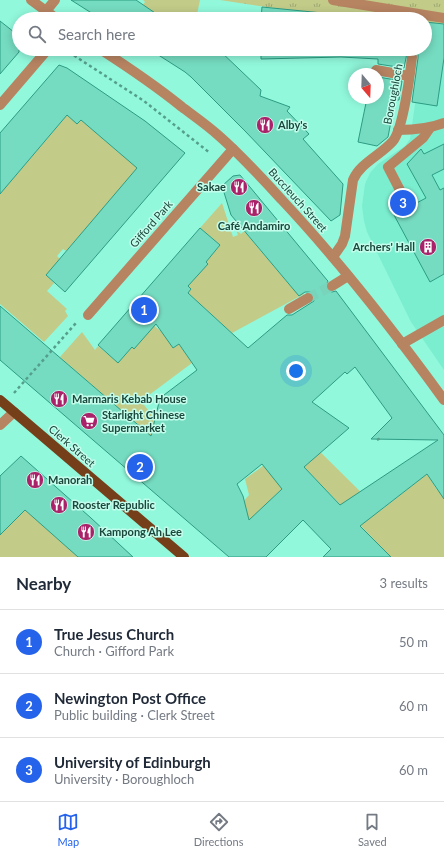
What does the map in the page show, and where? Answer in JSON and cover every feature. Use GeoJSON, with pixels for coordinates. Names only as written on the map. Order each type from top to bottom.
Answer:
{"type":"FeatureCollection","features":[{"type":"Feature","properties":{"kind":"main road","name":"Clerk Street"},"geometry":{"type":"LineString","coordinates":[[0,400],[184,557]]}},
{"type":"Feature","properties":{"kind":"street"},"geometry":{"type":"LineString","coordinates":[[31,0],[46,12],[56,0]]}},
{"type":"Feature","properties":{"kind":"street"},"geometry":{"type":"LineString","coordinates":[[333,0],[407,12]]}},
{"type":"Feature","properties":{"kind":"street"},"geometry":{"type":"LineString","coordinates":[[432,16],[444,18]]}},
{"type":"Feature","properties":{"kind":"street"},"geometry":{"type":"LineString","coordinates":[[0,104],[42,56]]}},
{"type":"Feature","properties":{"kind":"street","name":"Buccleuch Street"},"geometry":{"type":"LineString","coordinates":[[110,56],[166,94],[217,133],[233,149],[302,221],[333,257],[444,400]]}},
{"type":"Feature","properties":{"kind":"street","name":"Boroughloch"},"geometry":{"type":"LineString","coordinates":[[333,257],[342,244],[345,236],[356,175],[361,168],[392,142],[398,130],[412,57]]}},
{"type":"Feature","properties":{"kind":"street"},"geometry":{"type":"LineString","coordinates":[[384,71],[409,76]]}},
{"type":"Feature","properties":{"kind":"street"},"geometry":{"type":"LineString","coordinates":[[398,130],[430,128],[444,123]]}},
{"type":"Feature","properties":{"kind":"street"},"geometry":{"type":"LineString","coordinates":[[403,196],[388,167],[423,138],[430,128]]}},
{"type":"Feature","properties":{"kind":"street","name":"Gifford Park"},"geometry":{"type":"LineString","coordinates":[[88,315],[233,149]]}},
{"type":"Feature","properties":{"kind":"street"},"geometry":{"type":"LineString","coordinates":[[332,286],[348,276]]}},
{"type":"Feature","properties":{"kind":"street"},"geometry":{"type":"LineString","coordinates":[[289,309],[308,298]]}},
{"type":"Feature","properties":{"kind":"street"},"geometry":{"type":"LineString","coordinates":[[402,344],[444,320]]}},
{"type":"Feature","properties":{"kind":"street"},"geometry":{"type":"LineString","coordinates":[[0,425],[14,412]]}},
{"type":"Feature","properties":{"kind":"path"},"geometry":{"type":"LineString","coordinates":[[75,56],[144,101],[221,162]]}},
{"type":"Feature","properties":{"kind":"path"},"geometry":{"type":"LineString","coordinates":[[25,381],[75,324],[88,315]]}},
{"type":"Feature","properties":{"kind":"path"},"geometry":{"type":"LineString","coordinates":[[377,440],[382,437]]}},
{"type":"Feature","properties":{"kind":"shaded area"},"geometry":{"type":"Polygon","coordinates":[[[444,44],[444,370],[411,322],[367,232],[362,206],[365,184],[370,173],[378,164],[405,146],[410,139],[422,56],[432,56],[432,47],[444,44]]]}},
{"type":"Feature","properties":{"kind":"green space"},"geometry":{"type":"Polygon","coordinates":[[[143,0],[200,0],[197,12],[154,12],[143,5],[145,2],[143,0]]]}},
{"type":"Feature","properties":{"kind":"green space"},"geometry":{"type":"Polygon","coordinates":[[[220,0],[444,0],[444,44],[432,42],[432,12],[305,12],[220,0]]]}},
{"type":"Feature","properties":{"kind":"green space"},"geometry":{"type":"Polygon","coordinates":[[[61,109],[77,124],[81,120],[119,153],[151,161],[136,170],[66,251],[63,249],[57,256],[60,259],[46,275],[54,283],[47,291],[67,309],[65,311],[68,316],[44,342],[0,304],[0,194],[64,119],[61,109]]]}},
{"type":"Feature","properties":{"kind":"green space"},"geometry":{"type":"Polygon","coordinates":[[[222,203],[233,237],[238,235],[236,230],[241,234],[244,231],[292,288],[296,285],[304,294],[232,333],[188,293],[191,289],[186,284],[208,264],[206,262],[220,245],[200,228],[222,203]]]}},
{"type":"Feature","properties":{"kind":"green space"},"geometry":{"type":"Polygon","coordinates":[[[152,324],[163,333],[173,348],[179,344],[192,363],[141,401],[172,441],[165,449],[60,357],[82,332],[95,350],[98,346],[118,363],[132,347],[134,349],[152,324]]]}},
{"type":"Feature","properties":{"kind":"green space"},"geometry":{"type":"Polygon","coordinates":[[[300,432],[380,511],[427,474],[437,490],[444,494],[444,557],[391,557],[304,467],[261,509],[250,525],[234,512],[249,495],[245,479],[271,460],[300,432]]]}},
{"type":"Feature","properties":{"kind":"green space"},"geometry":{"type":"Polygon","coordinates":[[[23,508],[78,557],[0,557],[0,535],[13,522],[23,508]]]}},
{"type":"Feature","properties":{"kind":"building"},"geometry":{"type":"Polygon","coordinates":[[[71,0],[136,0],[154,12],[90,12],[71,0]]]}},
{"type":"Feature","properties":{"kind":"building"},"geometry":{"type":"Polygon","coordinates":[[[262,7],[313,12],[262,12],[262,7]]]}},
{"type":"Feature","properties":{"kind":"building"},"geometry":{"type":"Polygon","coordinates":[[[0,21],[12,30],[12,56],[16,56],[0,74],[0,21]]]}},
{"type":"Feature","properties":{"kind":"building"},"geometry":{"type":"Polygon","coordinates":[[[432,23],[444,24],[444,58],[437,106],[412,102],[418,56],[432,56],[432,23]]]}},
{"type":"Feature","properties":{"kind":"building"},"geometry":{"type":"Polygon","coordinates":[[[160,56],[225,56],[261,90],[260,96],[290,107],[287,111],[309,134],[303,139],[343,184],[340,215],[331,221],[245,131],[185,72],[160,56]]]}},
{"type":"Feature","properties":{"kind":"building"},"geometry":{"type":"Polygon","coordinates":[[[261,56],[406,56],[404,68],[378,64],[378,59],[341,57],[261,59],[261,56]]]}},
{"type":"Feature","properties":{"kind":"building"},"geometry":{"type":"Polygon","coordinates":[[[59,65],[67,68],[145,121],[185,153],[65,292],[46,275],[137,168],[81,120],[77,124],[67,115],[0,194],[0,133],[59,65]]]}},
{"type":"Feature","properties":{"kind":"building"},"geometry":{"type":"Polygon","coordinates":[[[384,78],[402,81],[399,100],[395,100],[388,137],[377,146],[358,142],[366,104],[384,104],[384,78]]]}},
{"type":"Feature","properties":{"kind":"building","name":"Archers' Hall"},"geometry":{"type":"Polygon","coordinates":[[[444,144],[444,169],[432,175],[440,190],[444,188],[444,274],[430,282],[394,215],[426,198],[407,164],[421,149],[424,154],[444,144]]]}},
{"type":"Feature","properties":{"kind":"building"},"geometry":{"type":"Polygon","coordinates":[[[240,175],[328,281],[326,286],[327,290],[332,292],[336,291],[444,435],[444,499],[427,474],[360,526],[391,557],[323,557],[331,549],[303,520],[266,557],[229,557],[0,360],[0,306],[151,436],[160,398],[197,370],[179,344],[173,348],[156,324],[134,349],[132,347],[118,363],[98,345],[200,228],[220,245],[206,262],[208,264],[188,286],[191,289],[188,293],[248,348],[287,315],[292,315],[314,301],[314,295],[311,292],[305,292],[299,296],[231,215],[222,186],[233,176],[240,175]],[[355,367],[347,374],[345,372],[312,402],[349,428],[304,467],[340,505],[438,440],[371,439],[392,418],[355,367]],[[262,464],[237,484],[243,496],[249,520],[282,489],[262,464]]]}},
{"type":"Feature","properties":{"kind":"building"},"geometry":{"type":"Polygon","coordinates":[[[21,456],[133,557],[78,557],[25,510],[0,535],[0,476],[21,456]]]}},
{"type":"Feature","properties":{"kind":"tunnel"},"geometry":{"type":"LineString","coordinates":[[308,298],[332,286]]}},
{"type":"Feature","properties":{"kind":"place","name":"Alby's"},"geometry":{"type":"Point","coordinates":[265,125]}},
{"type":"Feature","properties":{"kind":"place","name":"Sakae"},"geometry":{"type":"Point","coordinates":[239,187]}},
{"type":"Feature","properties":{"kind":"place","name":"University of Edinburgh"},"geometry":{"type":"Point","coordinates":[403,203]}},
{"type":"Feature","properties":{"kind":"place","name":"Café Andamiro"},"geometry":{"type":"Point","coordinates":[254,208]}},
{"type":"Feature","properties":{"kind":"place","name":"Archers' Hall"},"geometry":{"type":"Point","coordinates":[428,247]}},
{"type":"Feature","properties":{"kind":"place","name":"True Jesus Church"},"geometry":{"type":"Point","coordinates":[144,310]}},
{"type":"Feature","properties":{"kind":"place","name":"Marmaris Kebab House"},"geometry":{"type":"Point","coordinates":[59,399]}},
{"type":"Feature","properties":{"kind":"place","name":"Starlight Chinese Supermarket"},"geometry":{"type":"Point","coordinates":[89,421]}},
{"type":"Feature","properties":{"kind":"place","name":"Newington Post Office"},"geometry":{"type":"Point","coordinates":[140,467]}},
{"type":"Feature","properties":{"kind":"place","name":"Manorah"},"geometry":{"type":"Point","coordinates":[35,480]}},
{"type":"Feature","properties":{"kind":"place","name":"Rooster Republic"},"geometry":{"type":"Point","coordinates":[59,505]}},
{"type":"Feature","properties":{"kind":"place","name":"Kampong Ah Lee"},"geometry":{"type":"Point","coordinates":[86,532]}}]}
